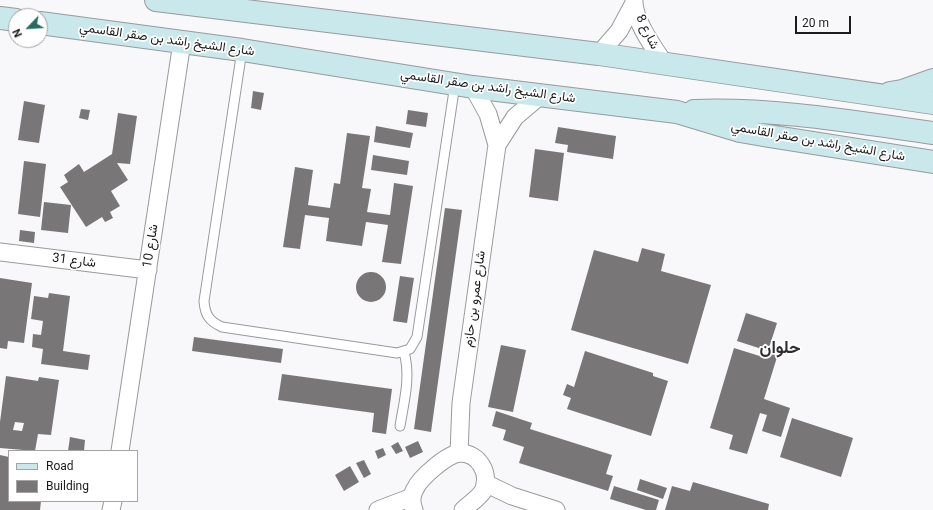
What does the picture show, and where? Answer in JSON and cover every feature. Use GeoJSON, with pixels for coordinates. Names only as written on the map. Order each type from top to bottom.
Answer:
{"type":"FeatureCollection","features":[{"type":"Feature","properties":{"kind":"main road"},"geometry":{"type":"LineString","coordinates":[[156,0],[599,54],[933,103]]}},
{"type":"Feature","properties":{"kind":"main road","name":"شارع الشيخ راشد بن صقر القاسمي"},"geometry":{"type":"LineString","coordinates":[[48,24],[242,50],[464,85],[677,112],[740,131],[933,162]]}},
{"type":"Feature","properties":{"kind":"main road"},"geometry":{"type":"LineString","coordinates":[[878,95],[902,90],[933,80]]}},
{"type":"Feature","properties":{"kind":"main road"},"geometry":{"type":"LineString","coordinates":[[677,112],[742,110],[774,112],[933,133]]}},
{"type":"Feature","properties":{"kind":"main road"},"geometry":{"type":"LineString","coordinates":[[881,154],[933,177]]}},
{"type":"Feature","properties":{"kind":"street"},"geometry":{"type":"LineString","coordinates":[[599,54],[619,30],[634,1]]}},
{"type":"Feature","properties":{"kind":"street","name":"شارع 8"},"geometry":{"type":"LineString","coordinates":[[634,1],[646,35],[664,63]]}},
{"type":"Feature","properties":{"kind":"street","name":"شارع 10"},"geometry":{"type":"LineString","coordinates":[[120,450],[182,42]]}},
{"type":"Feature","properties":{"kind":"street","name":"شارع عمرو بن حازم"},"geometry":{"type":"LineString","coordinates":[[459,453],[461,403],[497,145],[488,114],[464,85]]}},
{"type":"Feature","properties":{"kind":"street","name":"شارع عمرو بن حازم"},"geometry":{"type":"LineString","coordinates":[[497,145],[515,117],[540,95]]}},
{"type":"Feature","properties":{"kind":"street","name":"شارع 31"},"geometry":{"type":"LineString","coordinates":[[0,252],[148,270]]}},
{"type":"Feature","properties":{"kind":"street"},"geometry":{"type":"LineString","coordinates":[[378,510],[413,503],[419,483],[446,458],[459,453],[472,456],[481,464],[486,477],[480,495],[463,510]]}},
{"type":"Feature","properties":{"kind":"street"},"geometry":{"type":"LineString","coordinates":[[485,483],[512,496],[556,510]]}},
{"type":"Feature","properties":{"kind":"lane"},"geometry":{"type":"LineString","coordinates":[[242,50],[204,301],[204,313],[211,322],[222,327],[397,353],[410,349],[417,337],[464,85]]}},
{"type":"Feature","properties":{"kind":"lane"},"geometry":{"type":"LineString","coordinates":[[400,426],[408,376],[404,352]]}},
{"type":"Feature","properties":{"kind":"building"},"geometry":{"type":"Polygon","coordinates":[[[253,91],[264,93],[261,110],[251,108],[253,91]]]}},
{"type":"Feature","properties":{"kind":"building"},"geometry":{"type":"Polygon","coordinates":[[[24,101],[45,105],[39,143],[18,140],[24,101]]]}},
{"type":"Feature","properties":{"kind":"building"},"geometry":{"type":"Polygon","coordinates":[[[81,109],[90,110],[88,120],[79,118],[81,109]]]}},
{"type":"Feature","properties":{"kind":"building"},"geometry":{"type":"Polygon","coordinates":[[[408,110],[428,113],[426,127],[406,124],[408,110]]]}},
{"type":"Feature","properties":{"kind":"building"},"geometry":{"type":"Polygon","coordinates":[[[118,113],[137,116],[130,164],[117,163],[128,180],[111,191],[120,206],[110,212],[113,218],[105,222],[102,217],[86,227],[60,187],[68,182],[64,175],[79,164],[84,172],[112,154],[118,113]]]}},
{"type":"Feature","properties":{"kind":"building"},"geometry":{"type":"Polygon","coordinates":[[[376,126],[413,133],[410,148],[374,142],[376,126]]]}},
{"type":"Feature","properties":{"kind":"building"},"geometry":{"type":"Polygon","coordinates":[[[558,127],[616,136],[613,159],[567,152],[568,145],[555,143],[558,127]]]}},
{"type":"Feature","properties":{"kind":"building"},"geometry":{"type":"Polygon","coordinates":[[[347,133],[370,136],[362,188],[371,189],[367,212],[390,215],[394,183],[413,186],[401,264],[382,262],[388,225],[366,222],[362,246],[326,241],[329,218],[305,215],[300,249],[283,247],[295,167],[313,170],[308,205],[330,208],[334,183],[340,184],[347,133]]]}},
{"type":"Feature","properties":{"kind":"building"},"geometry":{"type":"Polygon","coordinates":[[[535,149],[564,153],[558,201],[529,197],[535,149]]]}},
{"type":"Feature","properties":{"kind":"building"},"geometry":{"type":"Polygon","coordinates":[[[373,155],[409,161],[407,175],[371,170],[373,155]]]}},
{"type":"Feature","properties":{"kind":"building"},"geometry":{"type":"Polygon","coordinates":[[[24,161],[46,164],[40,217],[18,214],[24,161]]]}},
{"type":"Feature","properties":{"kind":"building"},"geometry":{"type":"Polygon","coordinates":[[[44,202],[71,205],[68,233],[41,230],[44,202]]]}},
{"type":"Feature","properties":{"kind":"building"},"geometry":{"type":"Polygon","coordinates":[[[445,208],[462,210],[431,432],[414,429],[445,208]]]}},
{"type":"Feature","properties":{"kind":"building"},"geometry":{"type":"Polygon","coordinates":[[[20,230],[35,232],[34,243],[19,241],[20,230]]]}},
{"type":"Feature","properties":{"kind":"building"},"geometry":{"type":"Polygon","coordinates":[[[642,248],[665,254],[661,271],[711,285],[688,364],[571,330],[594,250],[638,262],[642,248]]]}},
{"type":"Feature","properties":{"kind":"building"},"geometry":{"type":"Polygon","coordinates":[[[371,272],[377,273],[385,281],[385,293],[377,301],[371,302],[365,301],[357,293],[356,287],[357,281],[365,273],[371,272]]]}},
{"type":"Feature","properties":{"kind":"building"},"geometry":{"type":"Polygon","coordinates":[[[400,276],[414,278],[407,323],[393,321],[400,276]]]}},
{"type":"Feature","properties":{"kind":"building"},"geometry":{"type":"Polygon","coordinates":[[[0,278],[32,283],[24,343],[8,341],[7,349],[0,348],[0,278]]]}},
{"type":"Feature","properties":{"kind":"building"},"geometry":{"type":"Polygon","coordinates":[[[49,293],[70,296],[63,351],[90,355],[88,370],[41,364],[43,349],[32,347],[33,334],[41,335],[43,321],[31,319],[34,296],[48,298],[49,293]]]}},
{"type":"Feature","properties":{"kind":"building"},"geometry":{"type":"Polygon","coordinates":[[[746,313],[777,323],[768,351],[737,341],[746,313]]]}},
{"type":"Feature","properties":{"kind":"building"},"geometry":{"type":"Polygon","coordinates":[[[194,337],[283,349],[281,363],[192,351],[194,337]]]}},
{"type":"Feature","properties":{"kind":"building"},"geometry":{"type":"Polygon","coordinates":[[[501,345],[526,350],[513,412],[488,407],[501,345]]]}},
{"type":"Feature","properties":{"kind":"building"},"geometry":{"type":"Polygon","coordinates":[[[734,348],[766,358],[768,351],[778,354],[764,399],[790,408],[781,437],[762,431],[767,415],[760,413],[747,454],[729,449],[733,435],[710,428],[734,348]]]}},
{"type":"Feature","properties":{"kind":"building"},"geometry":{"type":"Polygon","coordinates":[[[585,351],[653,373],[653,376],[668,381],[651,436],[567,409],[571,398],[563,395],[567,384],[574,387],[585,351]]]}},
{"type":"Feature","properties":{"kind":"building"},"geometry":{"type":"Polygon","coordinates":[[[282,374],[392,389],[386,434],[372,432],[374,413],[278,400],[282,374]]]}},
{"type":"Feature","properties":{"kind":"building"},"geometry":{"type":"Polygon","coordinates":[[[6,376],[38,381],[39,377],[59,380],[51,435],[38,434],[35,450],[0,448],[0,422],[6,376]],[[15,422],[13,430],[22,431],[24,423],[15,422]]]}},
{"type":"Feature","properties":{"kind":"building"},"geometry":{"type":"Polygon","coordinates":[[[496,411],[532,423],[530,429],[612,455],[606,474],[613,476],[608,491],[519,463],[524,447],[503,440],[506,430],[492,426],[496,411]]]}},
{"type":"Feature","properties":{"kind":"building"},"geometry":{"type":"Polygon","coordinates":[[[792,418],[853,438],[841,477],[780,457],[792,418]]]}},
{"type":"Feature","properties":{"kind":"building"},"geometry":{"type":"Polygon","coordinates":[[[70,437],[85,440],[84,450],[68,450],[70,437]]]}},
{"type":"Feature","properties":{"kind":"building"},"geometry":{"type":"Polygon","coordinates":[[[418,441],[423,452],[410,458],[405,447],[418,441]]]}},
{"type":"Feature","properties":{"kind":"building"},"geometry":{"type":"Polygon","coordinates":[[[398,442],[403,451],[396,454],[391,446],[398,442]]]}},
{"type":"Feature","properties":{"kind":"building"},"geometry":{"type":"Polygon","coordinates":[[[383,448],[386,455],[378,459],[375,451],[383,448]]]}},
{"type":"Feature","properties":{"kind":"building"},"geometry":{"type":"Polygon","coordinates":[[[0,455],[8,457],[8,502],[41,502],[40,510],[0,510],[0,455]]]}},
{"type":"Feature","properties":{"kind":"building"},"geometry":{"type":"Polygon","coordinates":[[[364,460],[371,474],[364,478],[356,463],[364,460]]]}},
{"type":"Feature","properties":{"kind":"building"},"geometry":{"type":"Polygon","coordinates":[[[350,466],[359,482],[344,491],[335,475],[350,466]]]}},
{"type":"Feature","properties":{"kind":"building"},"geometry":{"type":"Polygon","coordinates":[[[640,479],[667,488],[663,499],[637,490],[640,479]]]}},
{"type":"Feature","properties":{"kind":"building"},"geometry":{"type":"Polygon","coordinates":[[[693,482],[769,504],[768,510],[665,510],[672,486],[690,491],[693,482]]]}},
{"type":"Feature","properties":{"kind":"building"},"geometry":{"type":"Polygon","coordinates":[[[614,486],[659,500],[656,510],[646,510],[610,499],[614,486]]]}},
{"type":"Feature","properties":{"kind":"district","name":"حلوان"},"geometry":{"type":"Point","coordinates":[780,349]}}]}
